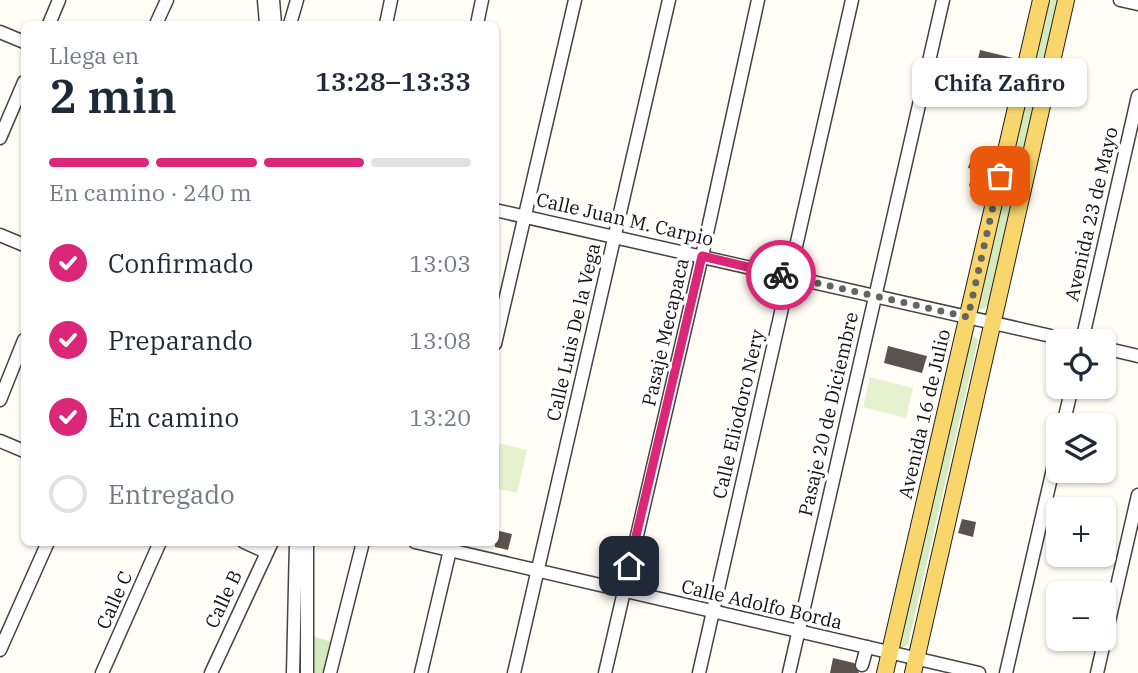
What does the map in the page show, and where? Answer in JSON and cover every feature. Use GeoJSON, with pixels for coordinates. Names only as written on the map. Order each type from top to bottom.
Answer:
{"type":"FeatureCollection","features":[{"type":"Feature","properties":{"kind":"main road","name":"Avenida 16 de Julio"},"geometry":{"type":"LineString","coordinates":[[886,673],[1041,0]]}},
{"type":"Feature","properties":{"kind":"main road"},"geometry":{"type":"LineString","coordinates":[[915,666],[1066,0]]}},
{"type":"Feature","properties":{"kind":"street"},"geometry":{"type":"LineString","coordinates":[[50,21],[59,0]]}},
{"type":"Feature","properties":{"kind":"street"},"geometry":{"type":"LineString","coordinates":[[157,21],[167,0]]}},
{"type":"Feature","properties":{"kind":"street"},"geometry":{"type":"LineString","coordinates":[[264,0],[266,21]]}},
{"type":"Feature","properties":{"kind":"street"},"geometry":{"type":"LineString","coordinates":[[273,0],[275,21]]}},
{"type":"Feature","properties":{"kind":"street"},"geometry":{"type":"LineString","coordinates":[[291,21],[297,0]]}},
{"type":"Feature","properties":{"kind":"street"},"geometry":{"type":"LineString","coordinates":[[387,21],[391,0]]}},
{"type":"Feature","properties":{"kind":"street"},"geometry":{"type":"LineString","coordinates":[[478,21],[482,0]]}},
{"type":"Feature","properties":{"kind":"street"},"geometry":{"type":"LineString","coordinates":[[499,327],[575,0]]}},
{"type":"Feature","properties":{"kind":"street","name":"Calle Luis De la Vega"},"geometry":{"type":"LineString","coordinates":[[514,673],[669,0]]}},
{"type":"Feature","properties":{"kind":"street","name":"Pasaje Mecapaca"},"geometry":{"type":"LineString","coordinates":[[605,673],[702,256],[758,0]]}},
{"type":"Feature","properties":{"kind":"street","name":"Calle Eliodoro Nery"},"geometry":{"type":"LineString","coordinates":[[699,673],[852,0]]}},
{"type":"Feature","properties":{"kind":"street","name":"Pasaje 20 de Diciembre"},"geometry":{"type":"LineString","coordinates":[[789,673],[943,0]]}},
{"type":"Feature","properties":{"kind":"street"},"geometry":{"type":"LineString","coordinates":[[1120,0],[1138,4]]}},
{"type":"Feature","properties":{"kind":"street"},"geometry":{"type":"LineString","coordinates":[[0,32],[21,41]]}},
{"type":"Feature","properties":{"kind":"street"},"geometry":{"type":"LineString","coordinates":[[0,138],[21,89]]}},
{"type":"Feature","properties":{"kind":"street","name":"Avenida 23 de Mayo"},"geometry":{"type":"LineString","coordinates":[[1085,329],[1138,96]]}},
{"type":"Feature","properties":{"kind":"street","name":"Calle Juan M. Carpio"},"geometry":{"type":"LineString","coordinates":[[499,211],[1046,335]]}},
{"type":"Feature","properties":{"kind":"street"},"geometry":{"type":"LineString","coordinates":[[0,235],[21,244]]}},
{"type":"Feature","properties":{"kind":"street"},"geometry":{"type":"LineString","coordinates":[[0,400],[21,348]]}},
{"type":"Feature","properties":{"kind":"street"},"geometry":{"type":"LineString","coordinates":[[1116,351],[1138,356]]}},
{"type":"Feature","properties":{"kind":"street"},"geometry":{"type":"LineString","coordinates":[[0,441],[21,450]]}},
{"type":"Feature","properties":{"kind":"street"},"geometry":{"type":"LineString","coordinates":[[1006,673],[1050,483]]}},
{"type":"Feature","properties":{"kind":"street"},"geometry":{"type":"LineString","coordinates":[[1097,673],[1138,495]]}},
{"type":"Feature","properties":{"kind":"street"},"geometry":{"type":"LineString","coordinates":[[0,650],[46,546]]}},
{"type":"Feature","properties":{"kind":"street","name":"Calle C"},"geometry":{"type":"LineString","coordinates":[[102,673],[158,546]]}},
{"type":"Feature","properties":{"kind":"street"},"geometry":{"type":"LineString","coordinates":[[293,673],[296,546]]}},
{"type":"Feature","properties":{"kind":"street"},"geometry":{"type":"LineString","coordinates":[[307,546],[307,673]]}},
{"type":"Feature","properties":{"kind":"street"},"geometry":{"type":"LineString","coordinates":[[330,673],[362,546]]}},
{"type":"Feature","properties":{"kind":"street","name":"Calle Adolfo Borda"},"geometry":{"type":"LineString","coordinates":[[432,546],[867,647],[890,653],[915,666],[979,673]]}},
{"type":"Feature","properties":{"kind":"street","name":"Calle B"},"geometry":{"type":"LineString","coordinates":[[211,673],[269,547]]}},
{"type":"Feature","properties":{"kind":"street"},"geometry":{"type":"LineString","coordinates":[[421,673],[450,550]]}},
{"type":"Feature","properties":{"kind":"street"},"geometry":{"type":"LineString","coordinates":[[862,665],[867,647]]}},
{"type":"Feature","properties":{"kind":"green space"},"geometry":{"type":"Polygon","coordinates":[[[1045,0],[1058,0],[1059,5],[989,305],[982,309],[976,307],[1045,0]]]}},
{"type":"Feature","properties":{"kind":"green space"},"geometry":{"type":"Polygon","coordinates":[[[970,334],[978,340],[908,644],[902,648],[897,647],[970,334]]]}},
{"type":"Feature","properties":{"kind":"green space"},"geometry":{"type":"Polygon","coordinates":[[[870,377],[913,388],[906,418],[863,407],[870,377]]]}},
{"type":"Feature","properties":{"kind":"green space"},"geometry":{"type":"Polygon","coordinates":[[[499,443],[527,450],[517,493],[499,489],[499,443]]]}},
{"type":"Feature","properties":{"kind":"green space"},"geometry":{"type":"Polygon","coordinates":[[[312,636],[332,642],[326,673],[311,673],[312,636]]]}},
{"type":"Feature","properties":{"kind":"building"},"geometry":{"type":"Polygon","coordinates":[[[980,50],[1017,59],[1013,72],[977,64],[980,50]]]}},
{"type":"Feature","properties":{"kind":"building"},"geometry":{"type":"Polygon","coordinates":[[[971,159],[992,164],[986,190],[969,186],[973,169],[968,168],[971,159]]]}},
{"type":"Feature","properties":{"kind":"building"},"geometry":{"type":"Polygon","coordinates":[[[888,346],[927,356],[922,373],[884,363],[888,346]]]}},
{"type":"Feature","properties":{"kind":"building"},"geometry":{"type":"Polygon","coordinates":[[[962,519],[976,522],[973,537],[958,533],[962,519]]]}},
{"type":"Feature","properties":{"kind":"building"},"geometry":{"type":"Polygon","coordinates":[[[499,531],[512,534],[508,550],[495,547],[499,546],[499,531]]]}},
{"type":"Feature","properties":{"kind":"building"},"geometry":{"type":"Polygon","coordinates":[[[833,658],[854,663],[859,673],[830,673],[833,658]]]}},
{"type":"Feature","properties":{"kind":"way so far"},"geometry":{"type":"LineString","coordinates":[[781,275],[968,317],[1000,176]]}},
{"type":"Feature","properties":{"kind":"place","name":"Chifa Zafiro"},"geometry":{"type":"Point","coordinates":[1000,176]}},
{"type":"Feature","properties":{"kind":"route"},"geometry":{"type":"LineString","coordinates":[[629,566],[702,256],[781,275]]}}]}
